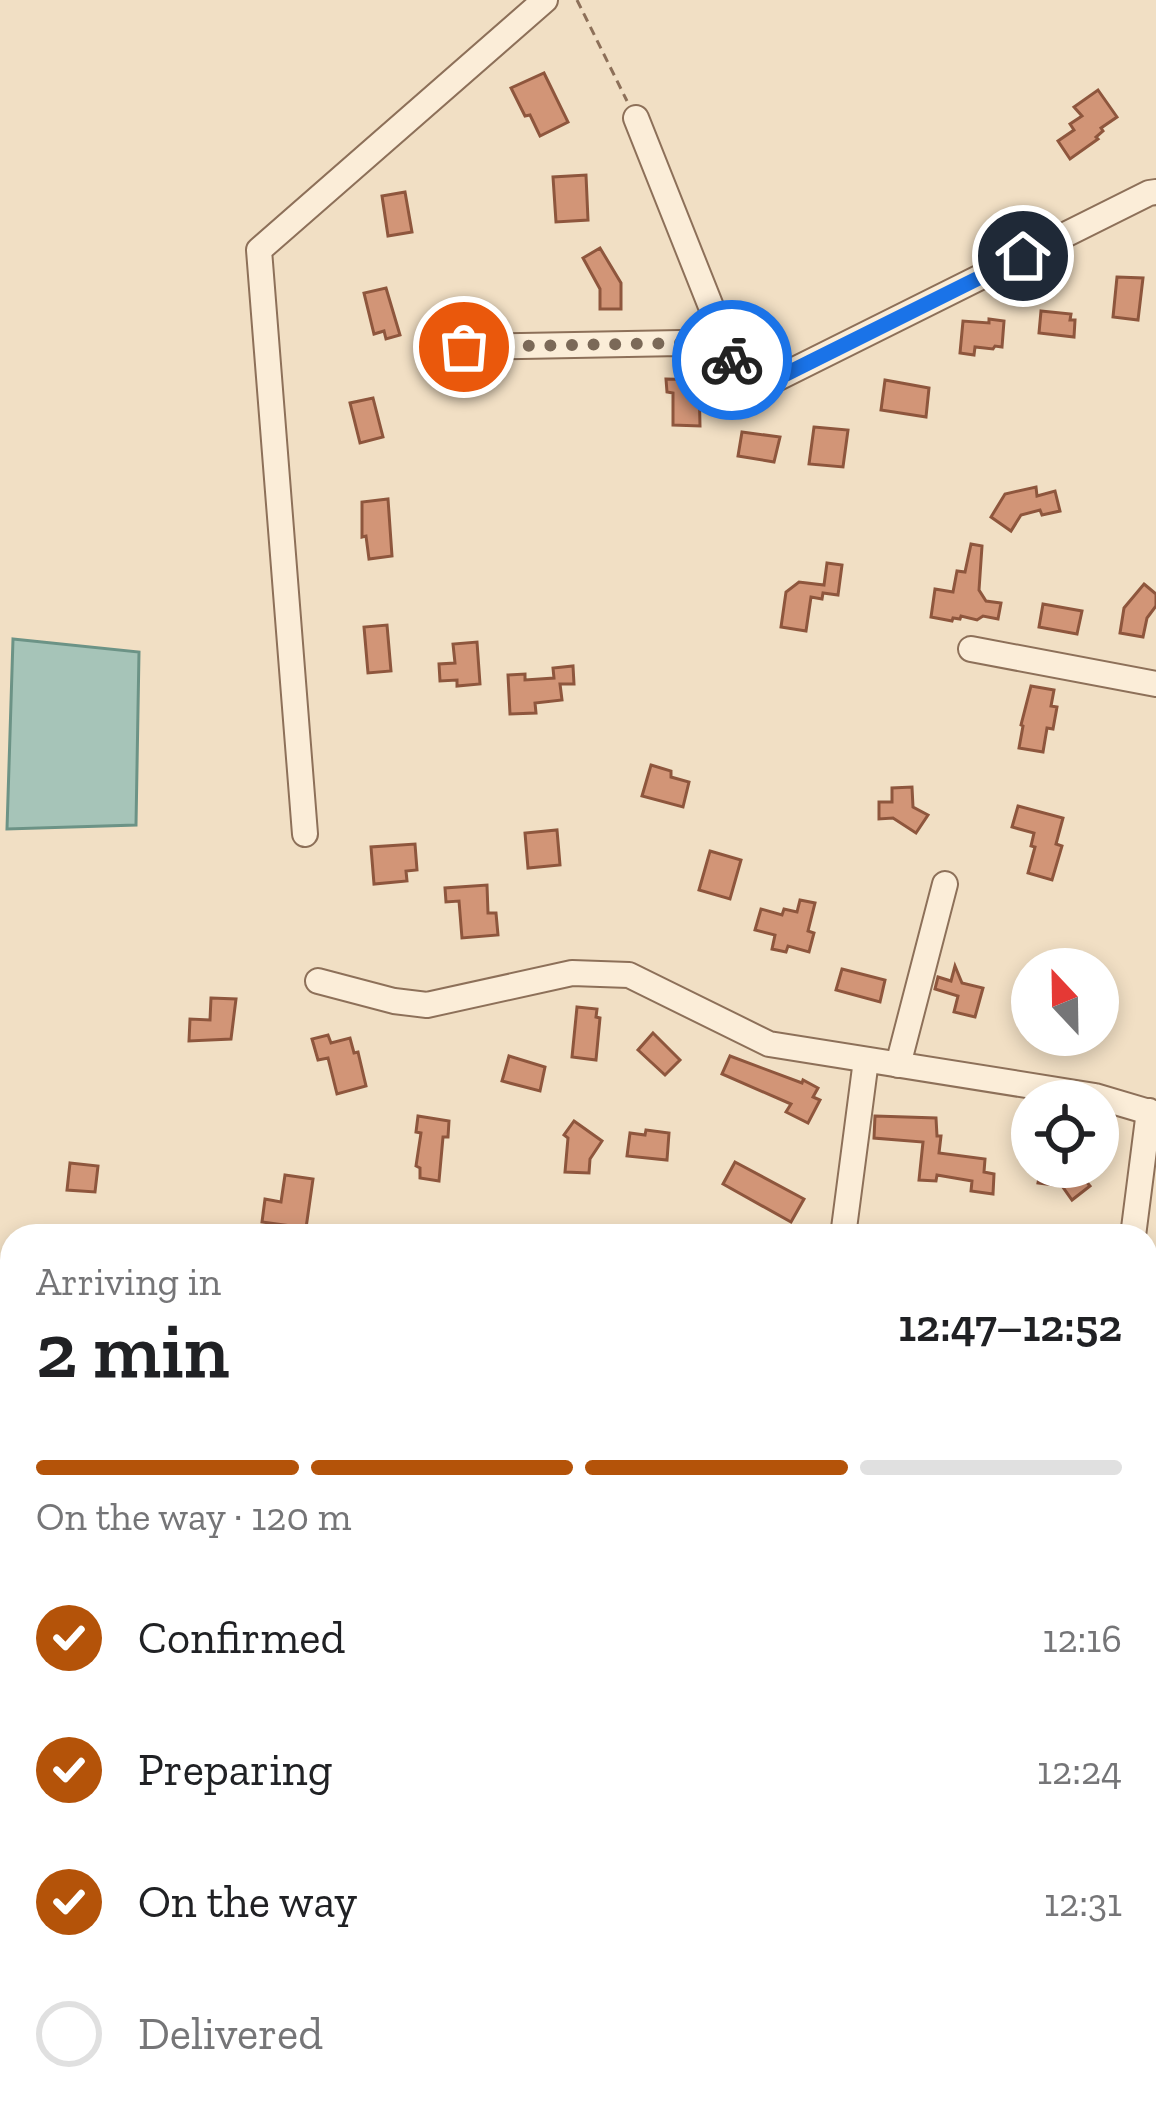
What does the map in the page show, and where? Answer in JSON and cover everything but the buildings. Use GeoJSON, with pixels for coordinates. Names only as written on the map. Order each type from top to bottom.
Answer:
{"type":"FeatureCollection","features":[{"type":"Feature","properties":{"kind":"street"},"geometry":{"type":"LineString","coordinates":[[305,833],[259,250],[545,0]]}},
{"type":"Feature","properties":{"kind":"street"},"geometry":{"type":"LineString","coordinates":[[636,118],[735,367],[748,380],[772,381],[1156,192]]}},
{"type":"Feature","properties":{"kind":"street"},"geometry":{"type":"LineString","coordinates":[[464,347],[681,343],[727,347]]}},
{"type":"Feature","properties":{"kind":"street"},"geometry":{"type":"LineString","coordinates":[[971,649],[1156,684]]}},
{"type":"Feature","properties":{"kind":"street"},"geometry":{"type":"LineString","coordinates":[[898,1065],[945,884]]}},
{"type":"Feature","properties":{"kind":"street"},"geometry":{"type":"LineString","coordinates":[[318,981],[394,1001],[427,1004],[572,974],[629,975],[770,1044],[1095,1096],[1152,1112],[1134,1224]]}},
{"type":"Feature","properties":{"kind":"street"},"geometry":{"type":"LineString","coordinates":[[844,1224],[866,1060]]}},
{"type":"Feature","properties":{"kind":"path"},"geometry":{"type":"LineString","coordinates":[[578,0],[636,118]]}},
{"type":"Feature","properties":{"kind":"shaded area"},"geometry":{"type":"Polygon","coordinates":[[[13,639],[139,652],[136,825],[7,829],[13,639]]]}},
{"type":"Feature","properties":{"kind":"way so far"},"geometry":{"type":"LineString","coordinates":[[464,347],[681,343],[727,347],[732,360]]}},
{"type":"Feature","properties":{"kind":"route"},"geometry":{"type":"LineString","coordinates":[[732,360],[748,380],[772,381],[1023,256]]}}]}
